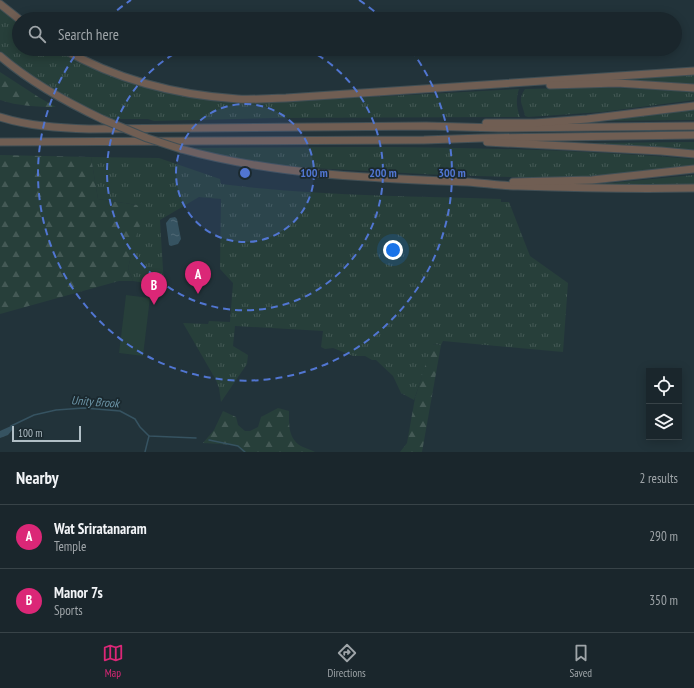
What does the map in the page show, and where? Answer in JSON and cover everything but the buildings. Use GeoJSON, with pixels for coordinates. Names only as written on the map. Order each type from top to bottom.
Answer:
{"type":"FeatureCollection","features":[{"type":"Feature","properties":{"kind":"highway"},"geometry":{"type":"LineString","coordinates":[[0,4],[12,13]]}},
{"type":"Feature","properties":{"kind":"highway"},"geometry":{"type":"LineString","coordinates":[[0,56],[44,88],[102,119],[147,138],[181,149],[244,164],[286,170],[355,176],[471,182],[516,186],[622,189],[694,188]]}},
{"type":"Feature","properties":{"kind":"highway"},"geometry":{"type":"LineString","coordinates":[[77,56],[126,78],[149,85],[197,95],[239,99],[286,98],[694,71]]}},
{"type":"Feature","properties":{"kind":"highway"},"geometry":{"type":"LineString","coordinates":[[414,90],[617,84],[694,88]]}},
{"type":"Feature","properties":{"kind":"highway"},"geometry":{"type":"LineString","coordinates":[[0,117],[36,126],[90,129],[426,126],[566,121],[694,106]]}},
{"type":"Feature","properties":{"kind":"highway"},"geometry":{"type":"LineString","coordinates":[[426,126],[499,128],[694,126]]}},
{"type":"Feature","properties":{"kind":"highway"},"geometry":{"type":"LineString","coordinates":[[0,142],[424,140],[694,135]]}},
{"type":"Feature","properties":{"kind":"highway"},"geometry":{"type":"LineString","coordinates":[[424,140],[694,154]]}},
{"type":"Feature","properties":{"kind":"highway"},"geometry":{"type":"LineString","coordinates":[[471,182],[592,180],[694,170]]}},
{"type":"Feature","properties":{"kind":"green space"},"geometry":{"type":"Polygon","coordinates":[[[0,7],[12,17],[12,56],[70,56],[80,62],[124,81],[164,92],[299,101],[519,89],[517,103],[520,117],[274,118],[154,121],[148,119],[110,119],[65,99],[35,80],[0,51],[0,7]]]}},
{"type":"Feature","properties":{"kind":"green space"},"geometry":{"type":"Polygon","coordinates":[[[0,72],[56,107],[28,106],[0,100],[0,72]]]}},
{"type":"Feature","properties":{"kind":"green space"},"geometry":{"type":"Polygon","coordinates":[[[694,74],[694,84],[632,80],[631,78],[694,74]]]}},
{"type":"Feature","properties":{"kind":"green space"},"geometry":{"type":"Polygon","coordinates":[[[602,87],[694,92],[694,100],[602,112],[528,117],[525,116],[521,102],[521,97],[525,89],[602,87]]]}},
{"type":"Feature","properties":{"kind":"green space"},"geometry":{"type":"Polygon","coordinates":[[[694,108],[694,120],[600,121],[694,108]]]}},
{"type":"Feature","properties":{"kind":"green space"},"geometry":{"type":"Polygon","coordinates":[[[694,142],[694,150],[586,143],[694,142]]]}},
{"type":"Feature","properties":{"kind":"green space"},"geometry":{"type":"Polygon","coordinates":[[[193,148],[482,148],[609,153],[694,159],[694,166],[573,178],[442,175],[293,167],[221,157],[193,148]]]}},
{"type":"Feature","properties":{"kind":"green space"},"geometry":{"type":"Polygon","coordinates":[[[0,155],[91,157],[98,199],[137,205],[144,215],[129,255],[131,256],[128,268],[133,281],[119,281],[0,314],[0,155]]]}},
{"type":"Feature","properties":{"kind":"green space"},"geometry":{"type":"Polygon","coordinates":[[[91,157],[159,158],[220,179],[221,184],[256,188],[361,195],[501,199],[501,202],[509,202],[530,256],[568,283],[563,352],[443,341],[441,345],[433,344],[414,400],[401,393],[393,376],[376,360],[372,360],[365,356],[353,356],[333,348],[325,349],[321,347],[323,331],[235,326],[233,346],[248,355],[247,364],[221,402],[216,380],[183,323],[208,324],[209,321],[230,322],[233,283],[220,269],[221,199],[199,197],[160,220],[164,286],[133,281],[128,268],[131,256],[129,255],[137,205],[98,199],[91,157]]]}},
{"type":"Feature","properties":{"kind":"green space"},"geometry":{"type":"Polygon","coordinates":[[[694,175],[694,185],[590,185],[694,175]]]}},
{"type":"Feature","properties":{"kind":"green space"},"geometry":{"type":"Polygon","coordinates":[[[126,295],[150,298],[143,356],[119,353],[126,295]]]}},
{"type":"Feature","properties":{"kind":"green space"},"geometry":{"type":"Polygon","coordinates":[[[432,344],[441,345],[422,452],[400,452],[407,443],[415,398],[432,344]]]}},
{"type":"Feature","properties":{"kind":"green space"},"geometry":{"type":"Polygon","coordinates":[[[278,408],[289,411],[290,432],[294,440],[303,447],[315,452],[243,452],[236,445],[203,443],[214,430],[223,411],[236,417],[238,425],[245,431],[250,431],[258,427],[261,417],[278,408]]]}},
{"type":"Feature","properties":{"kind":"water"},"geometry":{"type":"Polygon","coordinates":[[[175,217],[177,219],[181,239],[178,244],[171,246],[169,245],[166,223],[170,218],[175,217]]]}},
{"type":"Feature","properties":{"kind":"water"},"geometry":{"type":"Polygon","coordinates":[[[11,426],[13,429],[8,435],[0,438],[0,431],[11,426]]]}},
{"type":"Feature","properties":{"kind":"waterway","name":"Unity Brook"},"geometry":{"type":"LineString","coordinates":[[11,426],[34,415],[56,410],[84,408],[120,411],[135,419],[140,427],[149,436],[196,438]]}},
{"type":"Feature","properties":{"kind":"waterway"},"geometry":{"type":"LineString","coordinates":[[145,452],[149,436]]}},
{"type":"Feature","properties":{"kind":"waterway","name":"Unity Brook"},"geometry":{"type":"LineString","coordinates":[[209,440],[238,446],[245,452]]}},
{"type":"Feature","properties":{"kind":"place","name":"Wat Sriratanaram"},"geometry":{"type":"Point","coordinates":[198,294]}},
{"type":"Feature","properties":{"kind":"place","name":"Manor 7s"},"geometry":{"type":"Point","coordinates":[154,305]}}]}
